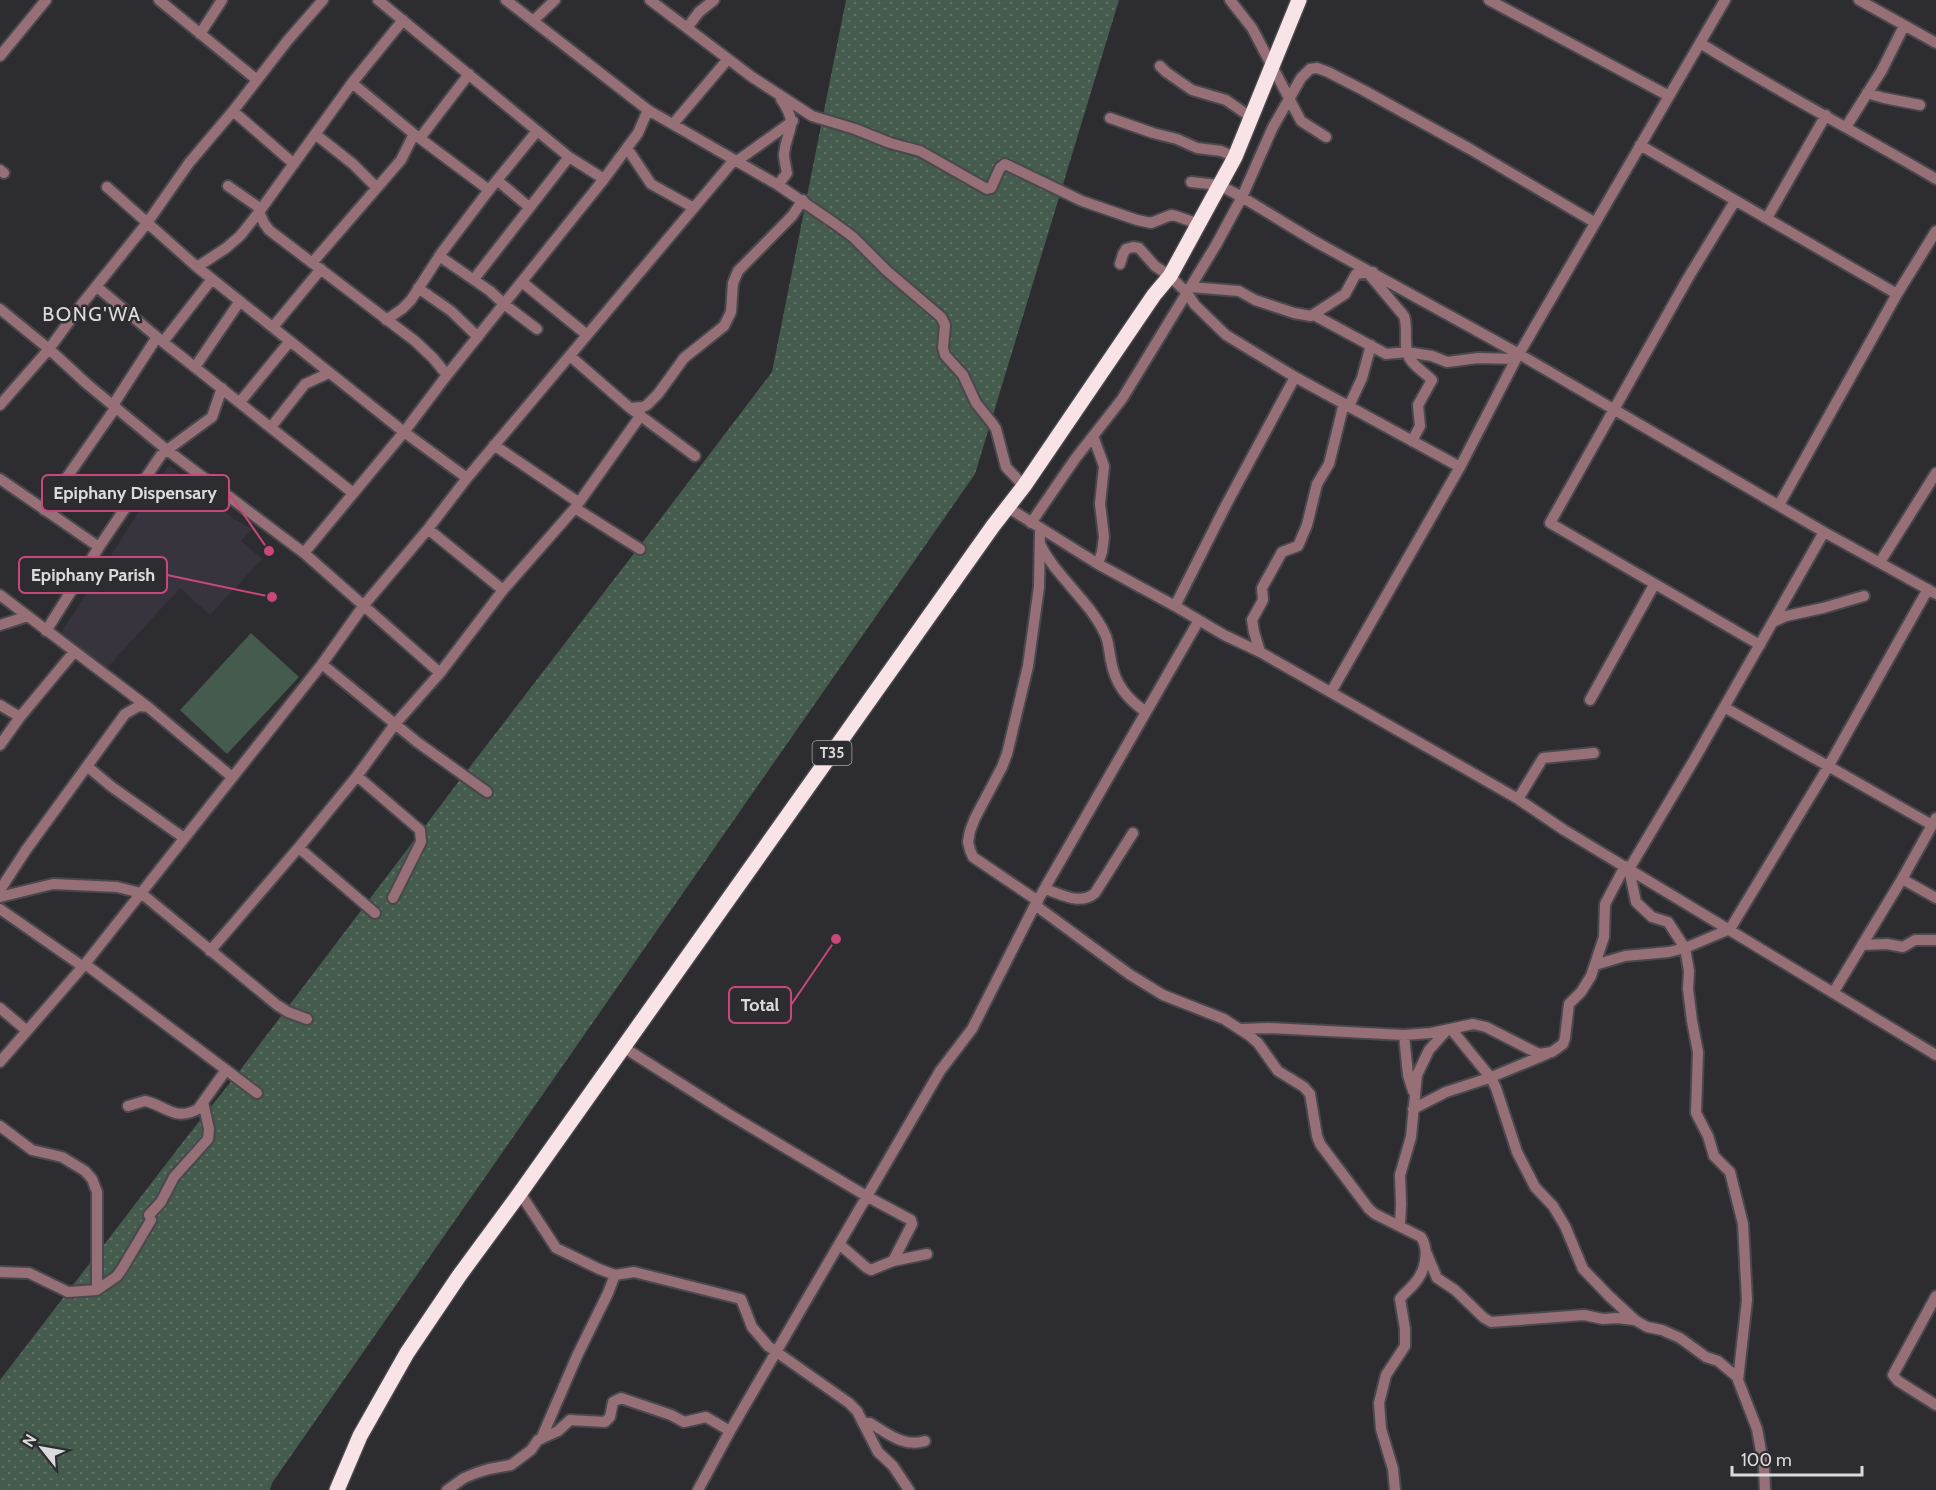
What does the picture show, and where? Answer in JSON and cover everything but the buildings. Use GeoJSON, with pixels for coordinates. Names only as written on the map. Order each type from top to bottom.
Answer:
{"type":"FeatureCollection","features":[{"type":"Feature","properties":{"kind":"highway","name":"T35"},"geometry":{"type":"LineString","coordinates":[[337,1490],[360,1436],[407,1353],[459,1276],[1024,486],[1154,295],[1170,276],[1235,157],[1299,0]]}},
{"type":"Feature","properties":{"kind":"street"},"geometry":{"type":"LineString","coordinates":[[0,56],[45,0]]}},
{"type":"Feature","properties":{"kind":"street"},"geometry":{"type":"LineString","coordinates":[[159,0],[257,80]]}},
{"type":"Feature","properties":{"kind":"street"},"geometry":{"type":"LineString","coordinates":[[200,34],[222,0]]}},
{"type":"Feature","properties":{"kind":"street"},"geometry":{"type":"LineString","coordinates":[[0,405],[49,349],[147,223],[189,163],[323,0]]}},
{"type":"Feature","properties":{"kind":"street"},"geometry":{"type":"LineString","coordinates":[[378,0],[569,157],[604,179]]}},
{"type":"Feature","properties":{"kind":"street"},"geometry":{"type":"LineString","coordinates":[[506,0],[648,110],[803,200],[853,237],[878,263],[940,317],[945,326],[943,348],[945,355],[963,375],[976,403],[993,423],[1006,467],[1024,486]]}},
{"type":"Feature","properties":{"kind":"street"},"geometry":{"type":"LineString","coordinates":[[533,21],[555,0]]}},
{"type":"Feature","properties":{"kind":"street"},"geometry":{"type":"LineString","coordinates":[[650,0],[728,59],[812,116],[920,151],[987,189],[991,188],[1000,168],[1005,164],[1082,201],[1137,220],[1152,223],[1171,215],[1199,224]]}},
{"type":"Feature","properties":{"kind":"street"},"geometry":{"type":"LineString","coordinates":[[687,28],[699,12],[714,0]]}},
{"type":"Feature","properties":{"kind":"street"},"geometry":{"type":"LineString","coordinates":[[1230,0],[1252,28],[1301,121],[1326,137]]}},
{"type":"Feature","properties":{"kind":"street"},"geometry":{"type":"LineString","coordinates":[[1489,0],[1669,96]]}},
{"type":"Feature","properties":{"kind":"street"},"geometry":{"type":"LineString","coordinates":[[1331,692],[1460,466],[1517,356],[1725,0]]}},
{"type":"Feature","properties":{"kind":"street"},"geometry":{"type":"LineString","coordinates":[[1859,0],[1936,43]]}},
{"type":"Feature","properties":{"kind":"street"},"geometry":{"type":"LineString","coordinates":[[196,267],[231,245],[260,211],[352,83],[403,20]]}},
{"type":"Feature","properties":{"kind":"street"},"geometry":{"type":"LineString","coordinates":[[1846,127],[1894,48],[1904,26]]}},
{"type":"Feature","properties":{"kind":"street"},"geometry":{"type":"LineString","coordinates":[[1700,43],[1765,83],[1826,115],[1936,179]]}},
{"type":"Feature","properties":{"kind":"street"},"geometry":{"type":"LineString","coordinates":[[673,124],[728,59]]}},
{"type":"Feature","properties":{"kind":"street"},"geometry":{"type":"LineString","coordinates":[[1160,66],[1192,90],[1228,101],[1252,118]]}},
{"type":"Feature","properties":{"kind":"street"},"geometry":{"type":"LineString","coordinates":[[1035,526],[1093,436],[1122,399],[1189,290],[1242,197],[1273,127],[1306,72],[1317,68],[1328,72],[1479,154],[1594,222]]}},
{"type":"Feature","properties":{"kind":"street"},"geometry":{"type":"LineString","coordinates":[[273,327],[376,187],[401,160],[417,136],[469,74]]}},
{"type":"Feature","properties":{"kind":"street"},"geometry":{"type":"LineString","coordinates":[[352,83],[489,190]]}},
{"type":"Feature","properties":{"kind":"street"},"geometry":{"type":"LineString","coordinates":[[777,93],[791,115],[792,122],[784,153],[787,173],[778,185]]}},
{"type":"Feature","properties":{"kind":"street"},"geometry":{"type":"LineString","coordinates":[[1868,93],[1884,99],[1920,105]]}},
{"type":"Feature","properties":{"kind":"street"},"geometry":{"type":"LineString","coordinates":[[304,553],[404,432],[604,179],[642,126],[648,110]]}},
{"type":"Feature","properties":{"kind":"street"},"geometry":{"type":"LineString","coordinates":[[233,111],[294,164]]}},
{"type":"Feature","properties":{"kind":"street"},"geometry":{"type":"LineString","coordinates":[[1767,218],[1826,115]]}},
{"type":"Feature","properties":{"kind":"street"},"geometry":{"type":"LineString","coordinates":[[0,1062],[141,893],[322,664],[364,605],[428,530],[467,478],[694,208],[736,160],[792,122],[812,116]]}},
{"type":"Feature","properties":{"kind":"street"},"geometry":{"type":"LineString","coordinates":[[1110,118],[1153,134],[1177,139],[1197,148],[1221,151],[1235,157]]}},
{"type":"Feature","properties":{"kind":"street"},"geometry":{"type":"LineString","coordinates":[[386,320],[402,309],[496,180],[537,131]]}},
{"type":"Feature","properties":{"kind":"street"},"geometry":{"type":"LineString","coordinates":[[315,134],[353,164],[376,187]]}},
{"type":"Feature","properties":{"kind":"street"},"geometry":{"type":"LineString","coordinates":[[1640,145],[1898,294]]}},
{"type":"Feature","properties":{"kind":"street"},"geometry":{"type":"LineString","coordinates":[[627,148],[651,184],[694,208]]}},
{"type":"Feature","properties":{"kind":"street"},"geometry":{"type":"LineString","coordinates":[[474,279],[569,157]]}},
{"type":"Feature","properties":{"kind":"street"},"geometry":{"type":"LineString","coordinates":[[496,180],[529,207]]}},
{"type":"Feature","properties":{"kind":"street"},"geometry":{"type":"LineString","coordinates":[[1191,182],[1219,185],[1242,197],[1316,242],[1614,409],[1824,532],[1932,591],[1730,929],[1685,948],[1625,956],[1595,965]]}},
{"type":"Feature","properties":{"kind":"street"},"geometry":{"type":"LineString","coordinates":[[228,186],[260,211],[269,230],[425,350],[447,375]]}},
{"type":"Feature","properties":{"kind":"street"},"geometry":{"type":"LineString","coordinates":[[107,187],[196,267],[404,432],[467,478]]}},
{"type":"Feature","properties":{"kind":"street"},"geometry":{"type":"LineString","coordinates":[[630,408],[647,405],[658,394],[684,358],[723,326],[731,312],[733,283],[738,271],[792,216],[803,200]]}},
{"type":"Feature","properties":{"kind":"street"},"geometry":{"type":"LineString","coordinates":[[1735,201],[1688,278],[1550,523],[1760,645]]}},
{"type":"Feature","properties":{"kind":"street"},"geometry":{"type":"LineString","coordinates":[[1779,505],[1936,231]]}},
{"type":"Feature","properties":{"kind":"street"},"geometry":{"type":"LineString","coordinates":[[1120,264],[1124,251],[1133,247],[1143,252],[1155,266],[1189,290],[1195,305],[1223,333],[1295,377],[1460,466]]}},
{"type":"Feature","properties":{"kind":"street"},"geometry":{"type":"LineString","coordinates":[[439,256],[474,279],[537,329]]}},
{"type":"Feature","properties":{"kind":"street"},"geometry":{"type":"LineString","coordinates":[[1314,315],[1345,294],[1356,274],[1370,272]]}},
{"type":"Feature","properties":{"kind":"street"},"geometry":{"type":"LineString","coordinates":[[1370,272],[1404,316],[1407,352],[1412,362],[1432,380],[1418,405],[1420,426],[1412,441]]}},
{"type":"Feature","properties":{"kind":"street"},"geometry":{"type":"LineString","coordinates":[[44,510],[160,339],[212,279]]}},
{"type":"Feature","properties":{"kind":"street"},"geometry":{"type":"LineString","coordinates":[[522,282],[587,335]]}},
{"type":"Feature","properties":{"kind":"street"},"geometry":{"type":"LineString","coordinates":[[97,287],[353,493]]}},
{"type":"Feature","properties":{"kind":"street"},"geometry":{"type":"LineString","coordinates":[[418,288],[451,311],[478,337]]}},
{"type":"Feature","properties":{"kind":"street"},"geometry":{"type":"LineString","coordinates":[[1189,290],[1235,290],[1294,313],[1314,315],[1386,354],[1407,352],[1432,356],[1447,362],[1517,356]]}},
{"type":"Feature","properties":{"kind":"street"},"geometry":{"type":"LineString","coordinates":[[195,367],[240,301]]}},
{"type":"Feature","properties":{"kind":"street"},"geometry":{"type":"LineString","coordinates":[[0,309],[167,450],[304,553],[440,673]]}},
{"type":"Feature","properties":{"kind":"street"},"geometry":{"type":"LineString","coordinates":[[240,402],[290,341]]}},
{"type":"Feature","properties":{"kind":"street"},"geometry":{"type":"LineString","coordinates":[[1260,652],[1252,620],[1263,600],[1262,588],[1282,552],[1298,546],[1307,525],[1317,484],[1329,464],[1347,405],[1362,378],[1371,345]]}},
{"type":"Feature","properties":{"kind":"street"},"geometry":{"type":"LineString","coordinates":[[570,356],[630,408],[695,456]]}},
{"type":"Feature","properties":{"kind":"street"},"geometry":{"type":"LineString","coordinates":[[271,427],[305,384],[329,373]]}},
{"type":"Feature","properties":{"kind":"street"},"geometry":{"type":"LineString","coordinates":[[1175,606],[1295,377]]}},
{"type":"Feature","properties":{"kind":"street"},"geometry":{"type":"LineString","coordinates":[[46,631],[99,548],[167,450],[212,417],[222,388]]}},
{"type":"Feature","properties":{"kind":"street"},"geometry":{"type":"LineString","coordinates":[[210,951],[299,848],[395,724],[440,673],[503,590],[576,505],[641,415]]}},
{"type":"Feature","properties":{"kind":"street"},"geometry":{"type":"LineString","coordinates":[[1093,436],[1104,466],[1100,504],[1104,537],[1098,564]]}},
{"type":"Feature","properties":{"kind":"street"},"geometry":{"type":"LineString","coordinates":[[494,445],[640,549]]}},
{"type":"Feature","properties":{"kind":"street"},"geometry":{"type":"LineString","coordinates":[[1880,562],[1936,473]]}},
{"type":"Feature","properties":{"kind":"street"},"geometry":{"type":"LineString","coordinates":[[0,479],[99,548]]}},
{"type":"Feature","properties":{"kind":"street"},"geometry":{"type":"LineString","coordinates":[[1007,507],[1098,564],[1260,652],[1518,799],[1564,830],[1936,1055]]}},
{"type":"Feature","properties":{"kind":"street"},"geometry":{"type":"LineString","coordinates":[[1035,526],[1050,561],[1094,615],[1103,630],[1117,683],[1131,701],[1146,712]]}},
{"type":"Feature","properties":{"kind":"street"},"geometry":{"type":"LineString","coordinates":[[428,530],[503,590]]}},
{"type":"Feature","properties":{"kind":"street"},"geometry":{"type":"LineString","coordinates":[[1413,1109],[1446,1092],[1491,1078],[1548,1054],[1563,1044],[1569,1004],[1587,984],[1606,930],[1605,904],[1694,760],[1824,532]]}},
{"type":"Feature","properties":{"kind":"street"},"geometry":{"type":"LineString","coordinates":[[1040,542],[1039,588],[1028,666],[1002,767],[975,818],[968,842],[973,857],[1129,974],[1163,995],[1212,1014],[1242,1029],[1258,1043],[1278,1071],[1304,1087],[1310,1094],[1320,1144],[1369,1209],[1421,1237],[1426,1246],[1422,1271],[1400,1299],[1405,1346],[1386,1375],[1378,1403],[1381,1429],[1393,1469],[1395,1490]]}},
{"type":"Feature","properties":{"kind":"street"},"geometry":{"type":"LineString","coordinates":[[1590,700],[1654,585]]}},
{"type":"Feature","properties":{"kind":"street"},"geometry":{"type":"LineString","coordinates":[[0,595],[148,707],[232,777]]}},
{"type":"Feature","properties":{"kind":"street"},"geometry":{"type":"LineString","coordinates":[[1773,622],[1786,616],[1864,596]]}},
{"type":"Feature","properties":{"kind":"street"},"geometry":{"type":"LineString","coordinates":[[0,625],[28,616]]}},
{"type":"Feature","properties":{"kind":"street"},"geometry":{"type":"LineString","coordinates":[[698,1490],[940,1071],[972,1029],[1036,903],[1199,620]]}},
{"type":"Feature","properties":{"kind":"street"},"geometry":{"type":"LineString","coordinates":[[0,745],[74,652]]}},
{"type":"Feature","properties":{"kind":"street"},"geometry":{"type":"LineString","coordinates":[[322,664],[395,724],[487,792]]}},
{"type":"Feature","properties":{"kind":"street"},"geometry":{"type":"LineString","coordinates":[[0,705],[20,717]]}},
{"type":"Feature","properties":{"kind":"street"},"geometry":{"type":"LineString","coordinates":[[0,891],[26,850],[125,714],[139,706],[148,707]]}},
{"type":"Feature","properties":{"kind":"street"},"geometry":{"type":"LineString","coordinates":[[1724,707],[1828,767],[1934,822],[1833,993]]}},
{"type":"Feature","properties":{"kind":"street"},"geometry":{"type":"LineString","coordinates":[[1518,799],[1543,758],[1594,753]]}},
{"type":"Feature","properties":{"kind":"street"},"geometry":{"type":"LineString","coordinates":[[88,767],[112,787],[184,838]]}},
{"type":"Feature","properties":{"kind":"street"},"geometry":{"type":"LineString","coordinates":[[357,776],[420,830],[421,842],[393,898]]}},
{"type":"Feature","properties":{"kind":"street"},"geometry":{"type":"LineString","coordinates":[[1045,889],[1081,900],[1090,897],[1095,893],[1133,833]]}},
{"type":"Feature","properties":{"kind":"street"},"geometry":{"type":"LineString","coordinates":[[299,848],[375,913]]}},
{"type":"Feature","properties":{"kind":"street"},"geometry":{"type":"LineString","coordinates":[[1627,867],[1636,902],[1652,917],[1668,922],[1685,948],[1689,971],[1688,989],[1698,1052],[1695,1107],[1697,1118],[1708,1136],[1714,1156],[1730,1172],[1743,1224],[1747,1300],[1737,1377],[1756,1429],[1766,1490]]}},
{"type":"Feature","properties":{"kind":"street"},"geometry":{"type":"LineString","coordinates":[[1902,879],[1936,898]]}},
{"type":"Feature","properties":{"kind":"street"},"geometry":{"type":"LineString","coordinates":[[0,897],[53,884],[117,886],[141,893],[282,1009],[307,1019]]}},
{"type":"Feature","properties":{"kind":"street"},"geometry":{"type":"LineString","coordinates":[[0,909],[83,965],[256,1093]]}},
{"type":"Feature","properties":{"kind":"street"},"geometry":{"type":"LineString","coordinates":[[1862,945],[1887,944],[1903,947],[1915,940],[1936,940]]}},
{"type":"Feature","properties":{"kind":"street"},"geometry":{"type":"LineString","coordinates":[[0,1008],[26,1030]]}},
{"type":"Feature","properties":{"kind":"street"},"geometry":{"type":"LineString","coordinates":[[1242,1029],[1268,1028],[1404,1035],[1431,1034],[1469,1025],[1486,1028],[1539,1054],[1548,1054]]}},
{"type":"Feature","properties":{"kind":"street"},"geometry":{"type":"LineString","coordinates":[[1449,1029],[1491,1078],[1501,1097],[1521,1161],[1535,1187],[1553,1206],[1565,1227],[1580,1265],[1635,1320],[1647,1327],[1662,1330],[1680,1338],[1706,1357],[1718,1361],[1737,1377]]}},
{"type":"Feature","properties":{"kind":"street"},"geometry":{"type":"LineString","coordinates":[[1400,1225],[1400,1175],[1411,1137],[1417,1075],[1429,1050],[1449,1029]]}},
{"type":"Feature","properties":{"kind":"street"},"geometry":{"type":"LineString","coordinates":[[1404,1035],[1408,1075],[1414,1094]]}},
{"type":"Feature","properties":{"kind":"street"},"geometry":{"type":"LineString","coordinates":[[623,1047],[727,1113],[912,1221],[893,1261]]}},
{"type":"Feature","properties":{"kind":"street"},"geometry":{"type":"LineString","coordinates":[[128,1106],[147,1101],[175,1114],[195,1111],[225,1070]]}},
{"type":"Feature","properties":{"kind":"street"},"geometry":{"type":"LineString","coordinates":[[0,1272],[29,1273],[64,1291],[97,1290],[117,1276],[174,1177],[208,1139],[209,1129],[203,1102]]}},
{"type":"Feature","properties":{"kind":"street"},"geometry":{"type":"LineString","coordinates":[[0,1126],[32,1150],[62,1157],[86,1171],[92,1179],[97,1192],[97,1290]]}},
{"type":"Feature","properties":{"kind":"street"},"geometry":{"type":"LineString","coordinates":[[520,1193],[556,1248],[599,1269],[615,1275],[634,1272],[740,1299],[752,1327],[768,1346],[857,1411],[878,1452],[893,1466],[909,1490]]}},
{"type":"Feature","properties":{"kind":"street"},"geometry":{"type":"LineString","coordinates":[[840,1244],[871,1270],[893,1261],[927,1254]]}},
{"type":"Feature","properties":{"kind":"street"},"geometry":{"type":"LineString","coordinates":[[1426,1252],[1437,1278],[1455,1290],[1491,1322],[1584,1315],[1603,1319],[1635,1320]]}},
{"type":"Feature","properties":{"kind":"street"},"geometry":{"type":"LineString","coordinates":[[447,1490],[476,1473],[511,1465],[541,1439],[577,1356],[609,1293],[615,1275]]}},
{"type":"Feature","properties":{"kind":"street"},"geometry":{"type":"LineString","coordinates":[[1936,1296],[1893,1375],[1898,1381],[1936,1405]]}},
{"type":"Feature","properties":{"kind":"street"},"geometry":{"type":"LineString","coordinates":[[541,1439],[558,1431],[570,1420],[605,1422],[610,1417],[613,1402],[621,1398],[671,1415],[684,1422],[706,1418],[730,1431]]}},
{"type":"Feature","properties":{"kind":"street"},"geometry":{"type":"LineString","coordinates":[[863,1423],[870,1423],[906,1443],[925,1441]]}},
{"type":"Feature","properties":{"kind":"shaded area"},"geometry":{"type":"Polygon","coordinates":[[[169,465],[234,519],[252,529],[241,541],[262,559],[210,615],[180,588],[105,670],[61,633],[169,465]]]}},
{"type":"Feature","properties":{"kind":"green space"},"geometry":{"type":"Polygon","coordinates":[[[846,0],[1119,0],[975,474],[272,1483],[270,1490],[0,1490],[0,1380],[241,1069],[772,372],[846,0]]]}},
{"type":"Feature","properties":{"kind":"green space"},"geometry":{"type":"Polygon","coordinates":[[[251,633],[299,677],[227,754],[180,710],[251,633]]]}},
{"type":"Feature","properties":{"kind":"place","name":"Epiphany Dispensary"},"geometry":{"type":"Point","coordinates":[269,551]}},
{"type":"Feature","properties":{"kind":"place","name":"Epiphany Parish"},"geometry":{"type":"Point","coordinates":[272,597]}},
{"type":"Feature","properties":{"kind":"place","name":"Total"},"geometry":{"type":"Point","coordinates":[836,939]}},
{"type":"Feature","properties":{"kind":"district","name":"BONG'WA"},"geometry":{"type":"Point","coordinates":[92,314]}}]}
